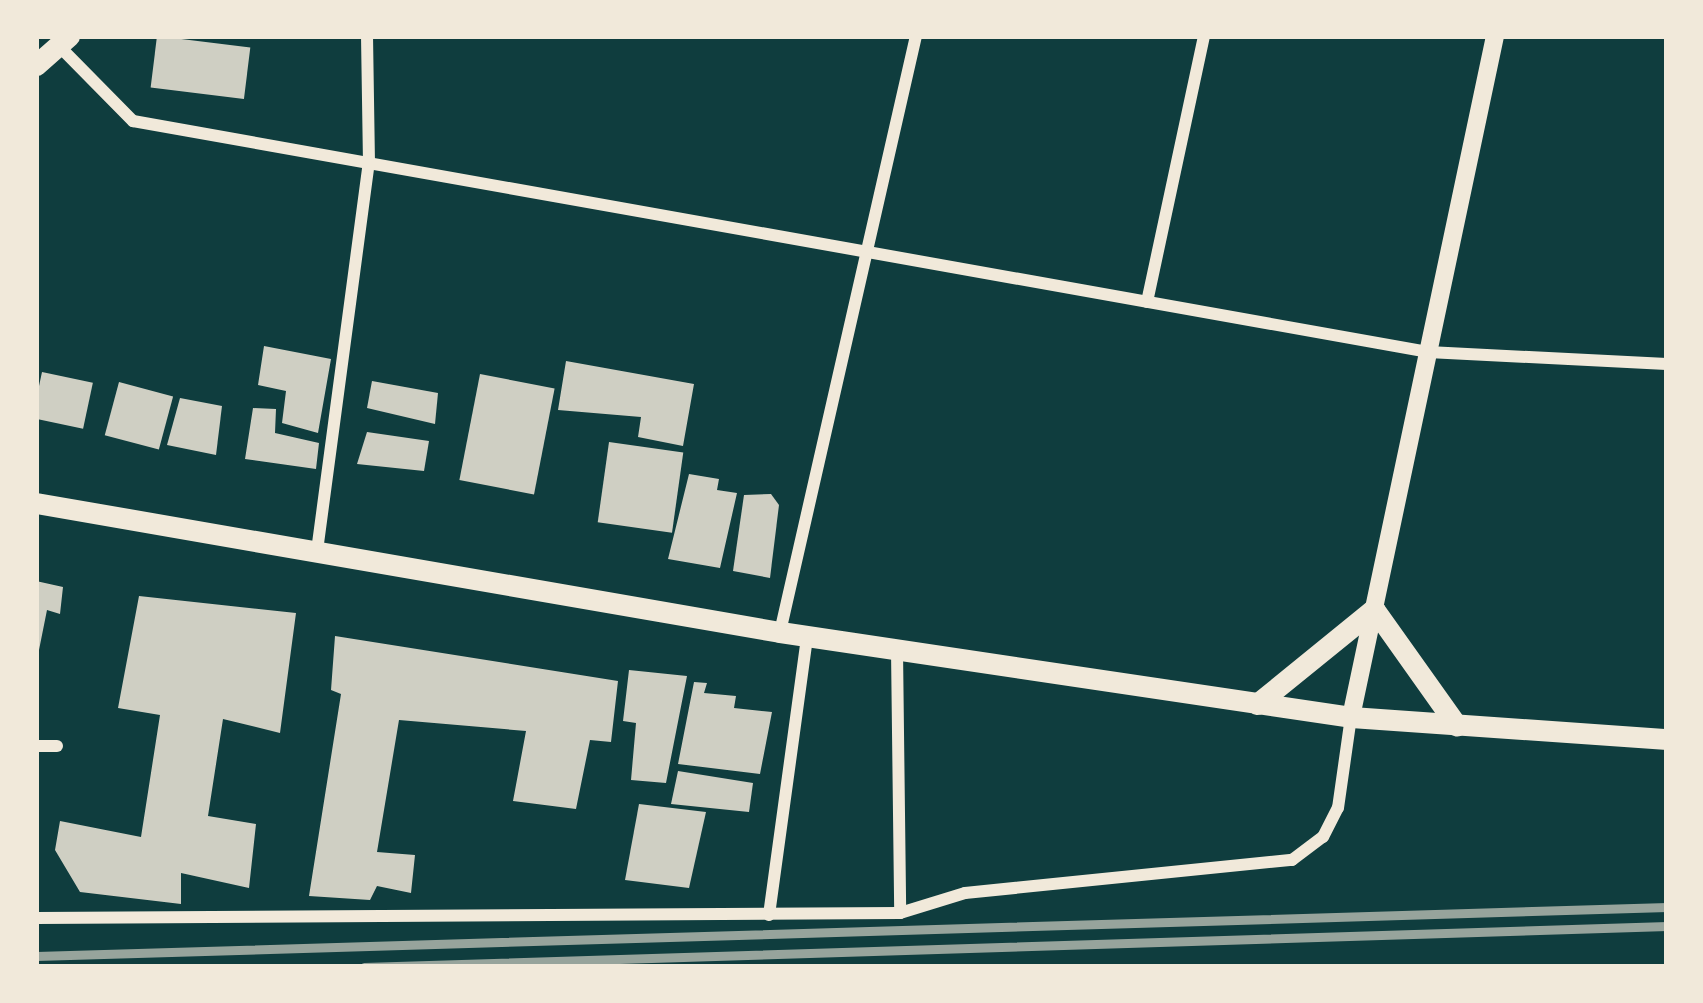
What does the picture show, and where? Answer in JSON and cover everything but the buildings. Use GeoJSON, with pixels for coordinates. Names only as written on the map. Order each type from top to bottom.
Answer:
{"type":"FeatureCollection","features":[{"type":"Feature","properties":{"kind":"main road"},"geometry":{"type":"LineString","coordinates":[[36,64],[63,40]]}},
{"type":"Feature","properties":{"kind":"main road"},"geometry":{"type":"LineString","coordinates":[[36,503],[780,632],[1257,704],[1457,727],[1667,740]]}},
{"type":"Feature","properties":{"kind":"main road"},"geometry":{"type":"LineString","coordinates":[[1257,704],[1374,609],[1457,727]]}},
{"type":"Feature","properties":{"kind":"street"},"geometry":{"type":"LineString","coordinates":[[316,551],[369,163],[367,36]]}},
{"type":"Feature","properties":{"kind":"street"},"geometry":{"type":"LineString","coordinates":[[780,632],[916,36]]}},
{"type":"Feature","properties":{"kind":"street"},"geometry":{"type":"LineString","coordinates":[[1148,302],[1204,36]]}},
{"type":"Feature","properties":{"kind":"street"},"geometry":{"type":"LineString","coordinates":[[36,918],[900,913],[965,893],[1292,860],[1323,837],[1338,808],[1351,717],[1496,36]]}},
{"type":"Feature","properties":{"kind":"street"},"geometry":{"type":"LineString","coordinates":[[63,40],[133,121],[1428,352],[1666,359]]}},
{"type":"Feature","properties":{"kind":"street"},"geometry":{"type":"LineString","coordinates":[[769,915],[807,636]]}},
{"type":"Feature","properties":{"kind":"street"},"geometry":{"type":"LineString","coordinates":[[897,650],[900,913]]}},
{"type":"Feature","properties":{"kind":"street"},"geometry":{"type":"LineString","coordinates":[[36,746],[57,746]]}},
{"type":"Feature","properties":{"kind":"railway"},"geometry":{"type":"LineString","coordinates":[[36,956],[1667,907]]}},
{"type":"Feature","properties":{"kind":"railway"},"geometry":{"type":"LineString","coordinates":[[364,967],[1667,926]]}}]}
